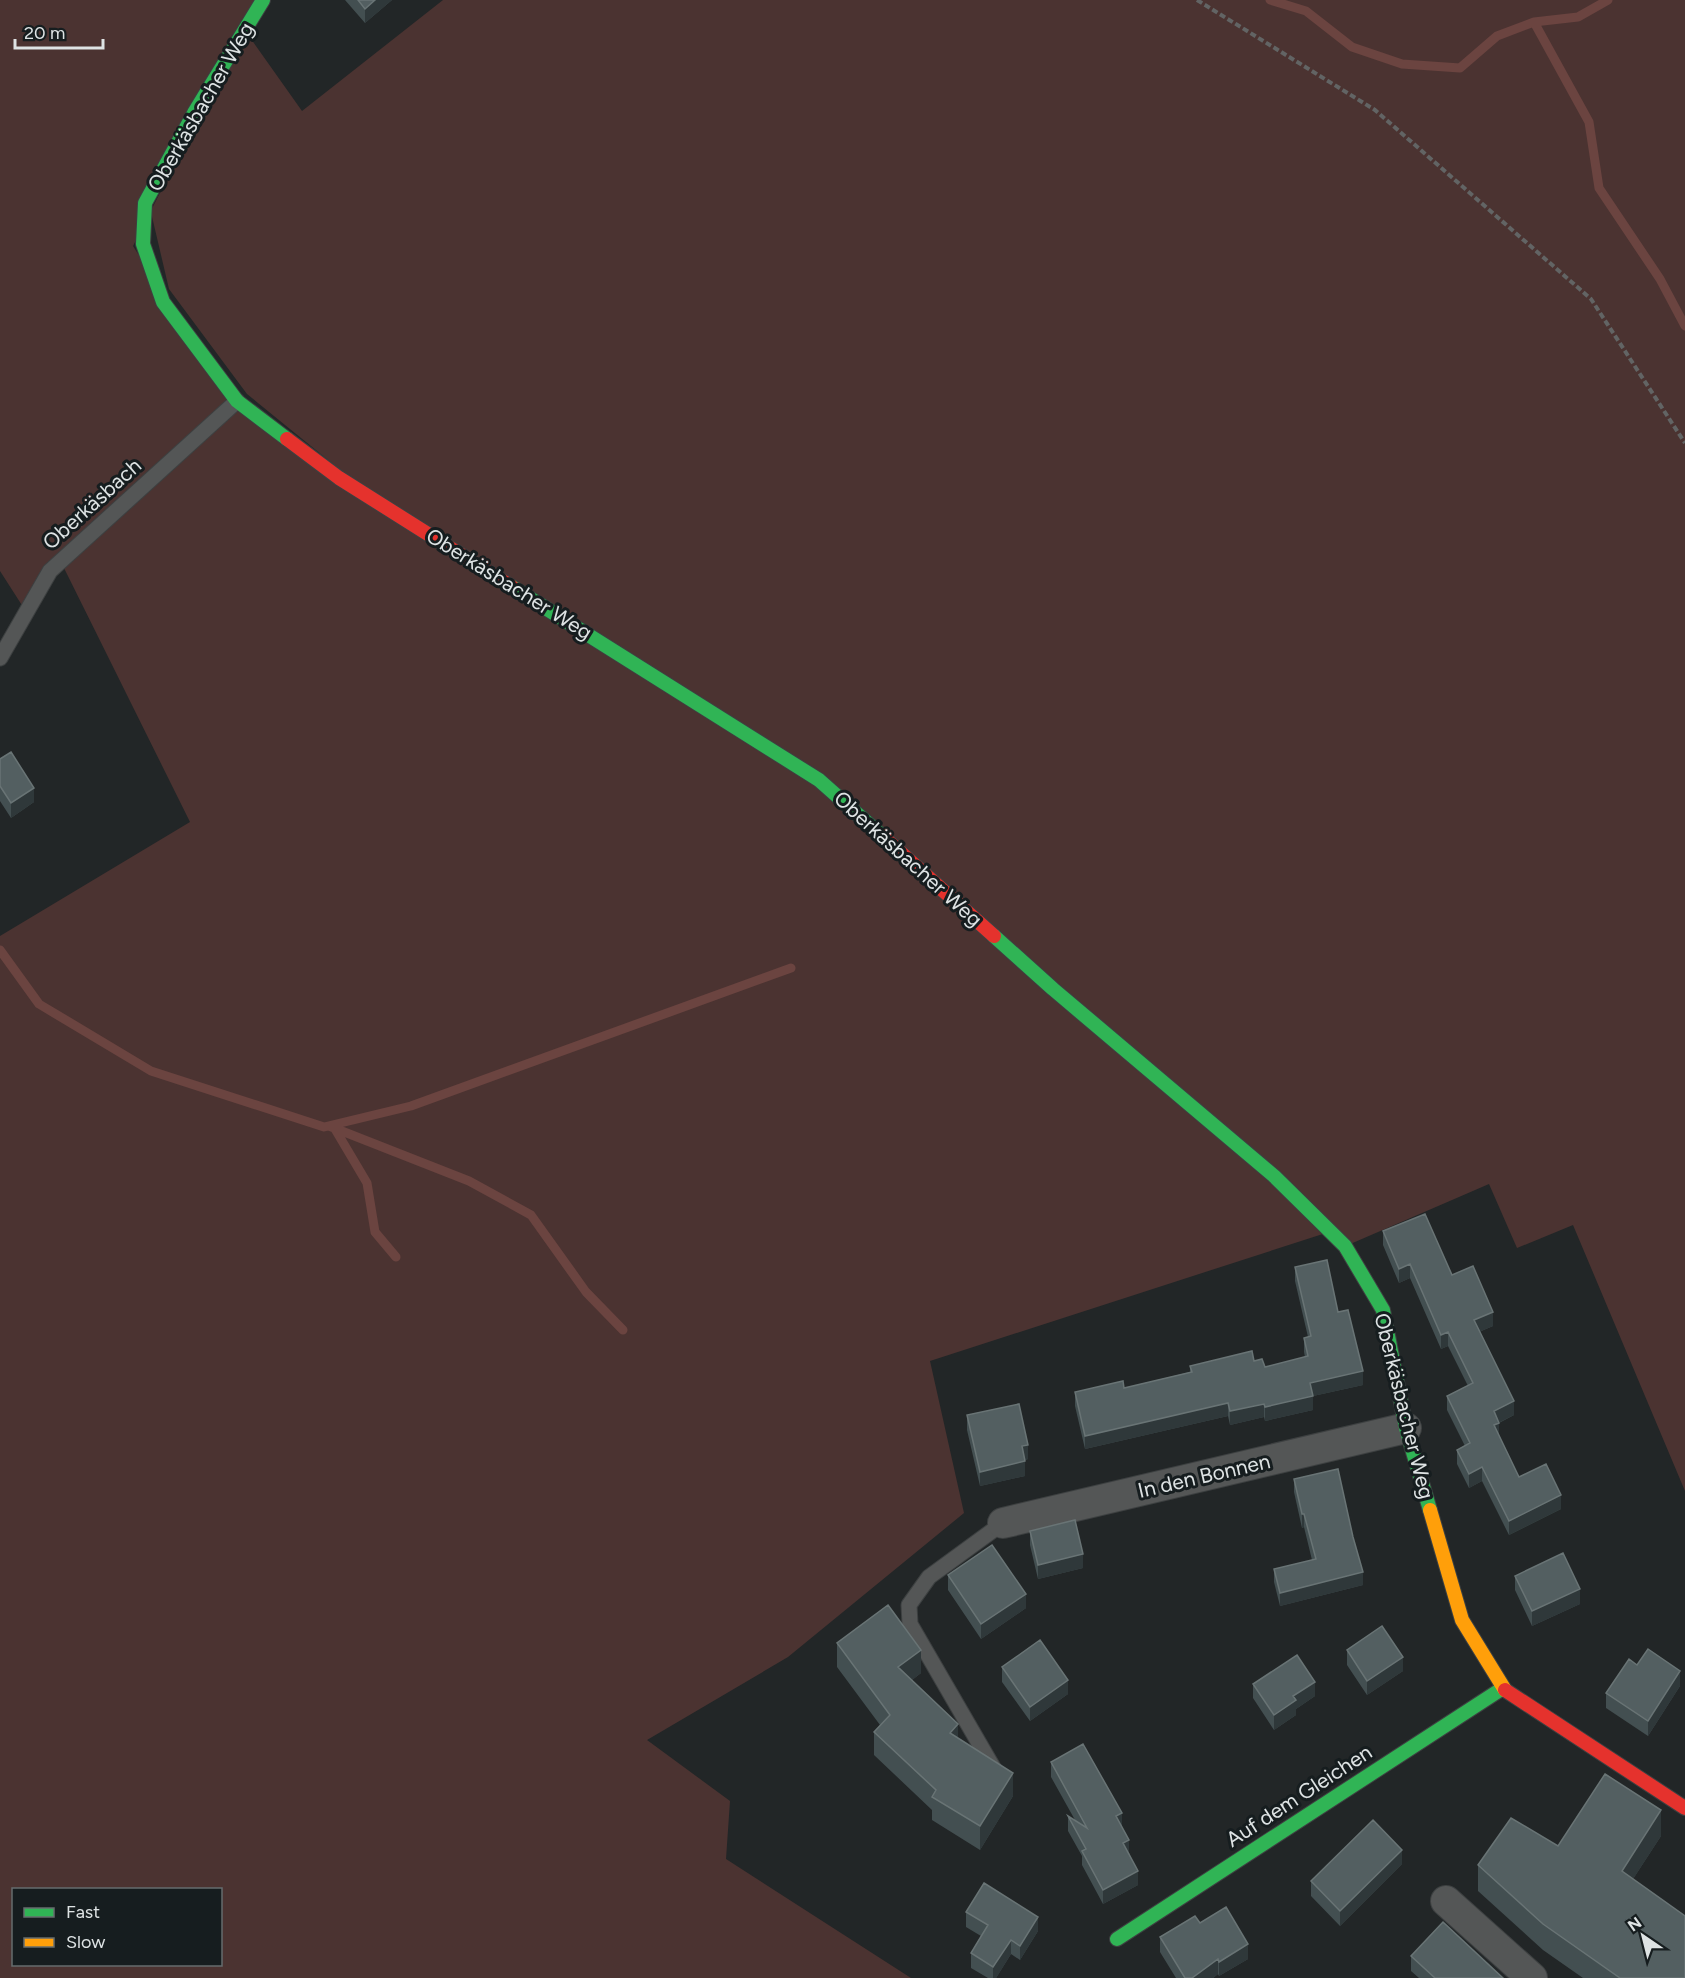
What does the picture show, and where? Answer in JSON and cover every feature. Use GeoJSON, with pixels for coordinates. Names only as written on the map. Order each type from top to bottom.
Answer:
{"type":"FeatureCollection","features":[{"type":"Feature","properties":{"kind":"street","name":"Oberkäsbacher Weg"},"geometry":{"type":"LineString","coordinates":[[263,0],[194,113],[146,203],[143,244],[163,302],[237,401],[339,478],[819,780],[1053,989],[1274,1176],[1345,1246],[1383,1310],[1406,1428],[1462,1620],[1503,1688],[1685,1808]]}},
{"type":"Feature","properties":{"kind":"street","name":"In den Bonnen"},"geometry":{"type":"LineString","coordinates":[[1003,1524],[1406,1428]]}},
{"type":"Feature","properties":{"kind":"street","name":"Auf dem Gleichen"},"geometry":{"type":"LineString","coordinates":[[1117,1939],[1503,1688]]}},
{"type":"Feature","properties":{"kind":"street"},"geometry":{"type":"LineString","coordinates":[[1446,1901],[1532,1978]]}},
{"type":"Feature","properties":{"kind":"lane","name":"Oberkäsbach"},"geometry":{"type":"LineString","coordinates":[[0,658],[50,571],[237,401]]}},
{"type":"Feature","properties":{"kind":"lane"},"geometry":{"type":"LineString","coordinates":[[994,1769],[910,1624],[909,1605],[929,1577],[1003,1524]]}},
{"type":"Feature","properties":{"kind":"path"},"geometry":{"type":"LineString","coordinates":[[1197,0],[1375,110],[1591,299],[1685,443]]}},
{"type":"Feature","properties":{"kind":"shaded area"},"geometry":{"type":"Polygon","coordinates":[[[0,0],[258,0],[133,246],[231,400],[49,566],[25,610],[0,571],[0,0]]]}},
{"type":"Feature","properties":{"kind":"shaded area"},"geometry":{"type":"Polygon","coordinates":[[[443,0],[1685,0],[1685,1491],[1573,1225],[1517,1248],[1489,1184],[1348,1245],[1329,1232],[930,1361],[964,1513],[788,1657],[647,1740],[730,1801],[726,1859],[911,1978],[0,1978],[0,936],[190,822],[61,562],[240,402],[344,473],[247,394],[169,289],[150,208],[246,32],[302,111],[443,0]]]}},
{"type":"Feature","properties":{"kind":"building"},"geometry":{"type":"Polygon","coordinates":[[[358,0],[375,0],[365,9],[358,0]]]}},
{"type":"Feature","properties":{"kind":"building"},"geometry":{"type":"Polygon","coordinates":[[[11,752],[34,788],[11,803],[0,786],[0,759],[11,752]]]}},
{"type":"Feature","properties":{"kind":"building"},"geometry":{"type":"Polygon","coordinates":[[[1425,1214],[1452,1275],[1473,1266],[1493,1312],[1474,1320],[1514,1401],[1494,1411],[1499,1423],[1494,1425],[1519,1477],[1546,1464],[1561,1495],[1509,1521],[1482,1467],[1469,1474],[1457,1450],[1470,1443],[1447,1396],[1473,1383],[1448,1332],[1441,1335],[1410,1264],[1399,1269],[1383,1231],[1425,1214]]]}},
{"type":"Feature","properties":{"kind":"building"},"geometry":{"type":"Polygon","coordinates":[[[1327,1260],[1338,1312],[1348,1310],[1363,1371],[1310,1383],[1313,1396],[1265,1407],[1264,1404],[1230,1411],[1228,1403],[1085,1436],[1075,1392],[1123,1381],[1124,1388],[1192,1372],[1190,1366],[1252,1351],[1254,1361],[1262,1359],[1265,1367],[1308,1356],[1304,1338],[1311,1336],[1295,1267],[1327,1260]]]}},
{"type":"Feature","properties":{"kind":"building"},"geometry":{"type":"Polygon","coordinates":[[[1019,1404],[1028,1445],[1022,1446],[1025,1461],[980,1472],[967,1415],[1019,1404]]]}},
{"type":"Feature","properties":{"kind":"building"},"geometry":{"type":"Polygon","coordinates":[[[1338,1469],[1363,1572],[1280,1593],[1274,1569],[1316,1559],[1294,1479],[1338,1469]]]}},
{"type":"Feature","properties":{"kind":"building"},"geometry":{"type":"Polygon","coordinates":[[[1075,1520],[1083,1554],[1038,1565],[1030,1531],[1075,1520]]]}},
{"type":"Feature","properties":{"kind":"building"},"geometry":{"type":"Polygon","coordinates":[[[992,1545],[1026,1594],[981,1624],[948,1575],[992,1545]]]}},
{"type":"Feature","properties":{"kind":"building"},"geometry":{"type":"Polygon","coordinates":[[[1563,1553],[1580,1589],[1532,1611],[1515,1576],[1563,1553]]]}},
{"type":"Feature","properties":{"kind":"building"},"geometry":{"type":"Polygon","coordinates":[[[888,1605],[921,1650],[898,1667],[958,1724],[950,1733],[1013,1773],[980,1826],[932,1797],[936,1790],[874,1732],[890,1715],[837,1643],[888,1605]]]}},
{"type":"Feature","properties":{"kind":"building"},"geometry":{"type":"Polygon","coordinates":[[[1382,1626],[1403,1657],[1367,1681],[1347,1650],[1382,1626]]]}},
{"type":"Feature","properties":{"kind":"building"},"geometry":{"type":"Polygon","coordinates":[[[1040,1640],[1068,1680],[1030,1707],[1002,1667],[1040,1640]]]}},
{"type":"Feature","properties":{"kind":"building"},"geometry":{"type":"Polygon","coordinates":[[[1648,1649],[1680,1671],[1648,1721],[1606,1693],[1629,1659],[1637,1665],[1648,1649]]]}},
{"type":"Feature","properties":{"kind":"building"},"geometry":{"type":"Polygon","coordinates":[[[1297,1655],[1315,1682],[1293,1696],[1296,1700],[1274,1715],[1253,1684],[1297,1655]]]}},
{"type":"Feature","properties":{"kind":"building"},"geometry":{"type":"Polygon","coordinates":[[[1083,1744],[1122,1813],[1116,1816],[1129,1840],[1123,1843],[1138,1871],[1103,1890],[1082,1851],[1086,1849],[1068,1816],[1087,1828],[1051,1762],[1083,1744]]]}},
{"type":"Feature","properties":{"kind":"building"},"geometry":{"type":"Polygon","coordinates":[[[1605,1774],[1661,1810],[1622,1871],[1685,1916],[1685,1978],[1620,1978],[1543,1924],[1478,1865],[1511,1818],[1558,1846],[1605,1774]]]}},
{"type":"Feature","properties":{"kind":"building"},"geometry":{"type":"Polygon","coordinates":[[[1373,1820],[1402,1850],[1340,1911],[1311,1881],[1373,1820]]]}},
{"type":"Feature","properties":{"kind":"building"},"geometry":{"type":"Polygon","coordinates":[[[984,1883],[1038,1917],[1020,1946],[1011,1940],[993,1967],[971,1953],[988,1925],[966,1912],[984,1883]]]}},
{"type":"Feature","properties":{"kind":"building"},"geometry":{"type":"Polygon","coordinates":[[[1226,1907],[1248,1944],[1219,1962],[1218,1959],[1192,1978],[1185,1978],[1160,1937],[1195,1916],[1200,1923],[1226,1907]]]}},
{"type":"Feature","properties":{"kind":"building"},"geometry":{"type":"Polygon","coordinates":[[[1443,1922],[1503,1978],[1435,1978],[1411,1956],[1443,1922]]]}},
{"type":"Feature","properties":{"kind":"waterway"},"geometry":{"type":"LineString","coordinates":[[1270,0],[1306,11],[1352,47],[1402,64],[1460,68],[1497,36],[1534,22],[1589,122],[1599,188],[1660,279],[1685,326]]}},
{"type":"Feature","properties":{"kind":"waterway"},"geometry":{"type":"LineString","coordinates":[[1534,22],[1578,17],[1608,0]]}},
{"type":"Feature","properties":{"kind":"waterway"},"geometry":{"type":"LineString","coordinates":[[0,950],[39,1004],[151,1071],[324,1127],[411,1106],[791,968]]}},
{"type":"Feature","properties":{"kind":"waterway"},"geometry":{"type":"LineString","coordinates":[[329,1126],[469,1181],[531,1215],[586,1292],[623,1330]]}},
{"type":"Feature","properties":{"kind":"waterway"},"geometry":{"type":"LineString","coordinates":[[335,1129],[367,1183],[375,1232],[396,1257]]}},
{"type":"Feature","properties":{"kind":"traffic: fast"},"geometry":{"type":"LineString","coordinates":[[263,0],[194,113],[145,203],[143,244],[163,302],[237,401],[287,439]]}},
{"type":"Feature","properties":{"kind":"traffic: fast"},"geometry":{"type":"LineString","coordinates":[[512,587],[819,780],[881,835]]}},
{"type":"Feature","properties":{"kind":"traffic: fast"},"geometry":{"type":"LineString","coordinates":[[994,936],[1053,989],[1274,1176],[1345,1246],[1383,1310],[1406,1428],[1430,1510]]}},
{"type":"Feature","properties":{"kind":"traffic: fast"},"geometry":{"type":"LineString","coordinates":[[1117,1939],[1503,1688]]}},
{"type":"Feature","properties":{"kind":"traffic: slow"},"geometry":{"type":"LineString","coordinates":[[1430,1510],[1462,1620],[1505,1690]]}},
{"type":"Feature","properties":{"kind":"traffic: jam"},"geometry":{"type":"LineString","coordinates":[[287,439],[339,478],[512,587]]}},
{"type":"Feature","properties":{"kind":"traffic: jam"},"geometry":{"type":"LineString","coordinates":[[881,835],[994,936]]}},
{"type":"Feature","properties":{"kind":"traffic: jam"},"geometry":{"type":"LineString","coordinates":[[1505,1690],[1685,1808]]}}]}
